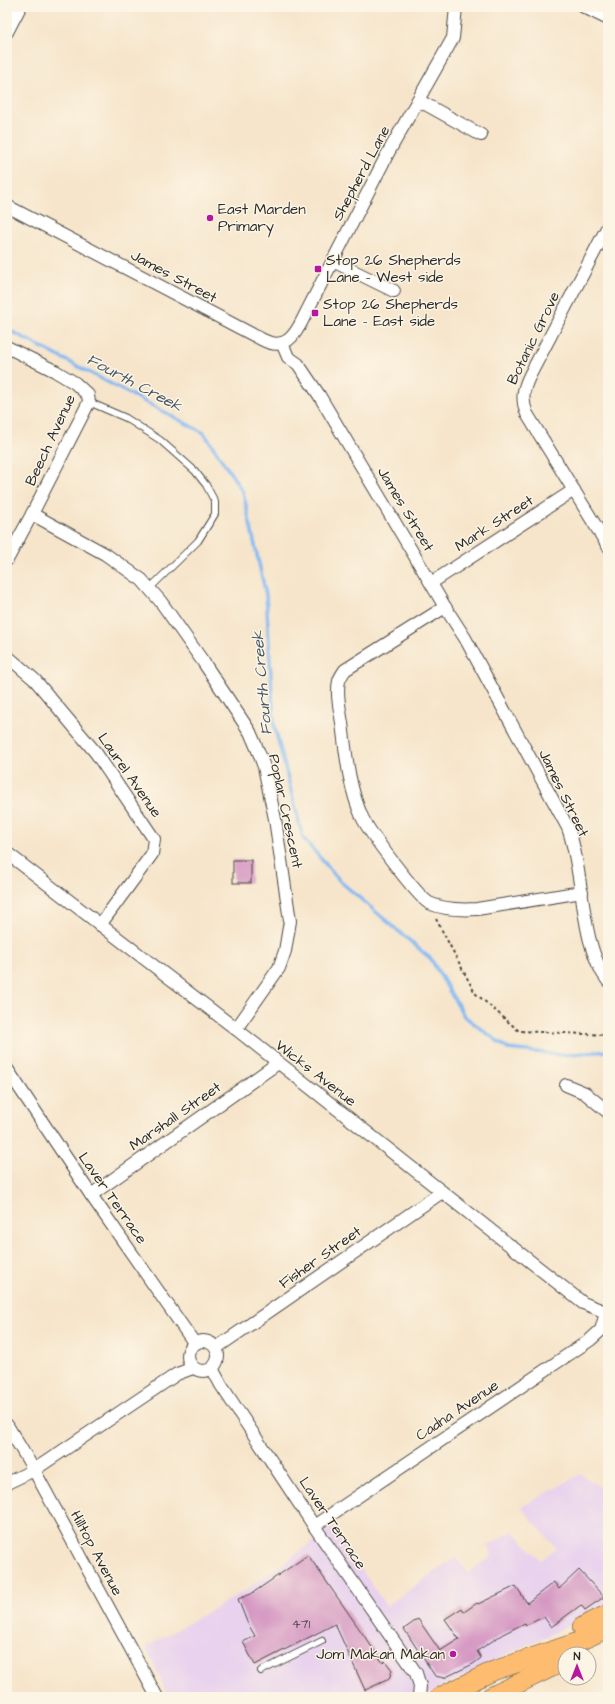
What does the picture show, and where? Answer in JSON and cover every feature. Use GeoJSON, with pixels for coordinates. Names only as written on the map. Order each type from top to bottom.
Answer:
{"type":"FeatureCollection","features":[{"type":"Feature","properties":{"kind":"main road"},"geometry":{"type":"LineString","coordinates":[[449,1695],[493,1671],[608,1614]]}},
{"type":"Feature","properties":{"kind":"main road"},"geometry":{"type":"LineString","coordinates":[[493,1671],[578,1642],[608,1628]]}},
{"type":"Feature","properties":{"kind":"main road"},"geometry":{"type":"LineString","coordinates":[[597,1646],[608,1641]]}},
{"type":"Feature","properties":{"kind":"main road"},"geometry":{"type":"LineString","coordinates":[[490,1697],[557,1665]]}},
{"type":"Feature","properties":{"kind":"street"},"geometry":{"type":"LineString","coordinates":[[7,32],[20,7]]}},
{"type":"Feature","properties":{"kind":"street","name":"Shepherd Lane"},"geometry":{"type":"LineString","coordinates":[[282,343],[290,339],[297,331],[388,153],[453,38],[456,7]]}},
{"type":"Feature","properties":{"kind":"street"},"geometry":{"type":"LineString","coordinates":[[584,7],[608,19]]}},
{"type":"Feature","properties":{"kind":"street"},"geometry":{"type":"LineString","coordinates":[[418,100],[481,134]]}},
{"type":"Feature","properties":{"kind":"street","name":"James Street"},"geometry":{"type":"LineString","coordinates":[[7,206],[271,344],[282,343],[288,357],[298,364],[319,395],[445,608],[465,638],[568,828],[573,843],[590,942],[596,962],[608,981]]}},
{"type":"Feature","properties":{"kind":"street","name":"Botanic Grove"},"geometry":{"type":"LineString","coordinates":[[608,226],[523,391],[524,405],[527,414],[608,546]]}},
{"type":"Feature","properties":{"kind":"street"},"geometry":{"type":"LineString","coordinates":[[333,261],[394,291]]}},
{"type":"Feature","properties":{"kind":"street","name":"Beech Avenue"},"geometry":{"type":"LineString","coordinates":[[7,347],[75,383],[88,395],[89,402],[7,560]]}},
{"type":"Feature","properties":{"kind":"street","name":"Mark Street"},"geometry":{"type":"LineString","coordinates":[[431,583],[574,490]]}},
{"type":"Feature","properties":{"kind":"street","name":"Poplar Crescent"},"geometry":{"type":"LineString","coordinates":[[32,514],[105,554],[142,580],[161,602],[250,732],[264,767],[275,819],[290,921],[285,951],[279,968],[236,1030]]}},
{"type":"Feature","properties":{"kind":"street"},"geometry":{"type":"LineString","coordinates":[[445,608],[345,670],[339,679],[338,690],[350,780],[362,817],[384,850],[428,902],[440,907],[461,910],[477,909],[582,892]]}},
{"type":"Feature","properties":{"kind":"street","name":"Laurel Avenue"},"geometry":{"type":"LineString","coordinates":[[7,656],[36,680],[96,753],[154,839],[152,854],[100,925]]}},
{"type":"Feature","properties":{"kind":"street","name":"Wicks Avenue"},"geometry":{"type":"LineString","coordinates":[[7,853],[236,1030],[583,1303],[607,1313]]}},
{"type":"Feature","properties":{"kind":"street","name":"Marshall Street"},"geometry":{"type":"LineString","coordinates":[[91,1195],[278,1063]]}},
{"type":"Feature","properties":{"kind":"street","name":"Laver Terrace"},"geometry":{"type":"LineString","coordinates":[[7,1069],[91,1195],[195,1344]]}},
{"type":"Feature","properties":{"kind":"street"},"geometry":{"type":"LineString","coordinates":[[566,1086],[584,1093],[608,1112]]}},
{"type":"Feature","properties":{"kind":"street","name":"Fisher Street"},"geometry":{"type":"LineString","coordinates":[[216,1348],[442,1192]]}},
{"type":"Feature","properties":{"kind":"street","name":"Cadna Avenue"},"geometry":{"type":"LineString","coordinates":[[314,1526],[590,1340],[601,1330],[607,1313]]}},
{"type":"Feature","properties":{"kind":"street"},"geometry":{"type":"LineString","coordinates":[[198,1342],[209,1342],[216,1348],[218,1358],[212,1368],[204,1372],[197,1371],[189,1364],[187,1357],[191,1346],[195,1344],[198,1342]]}},
{"type":"Feature","properties":{"kind":"street"},"geometry":{"type":"LineString","coordinates":[[7,1483],[34,1470],[177,1374],[193,1368]]}},
{"type":"Feature","properties":{"kind":"street","name":"Laver Terrace"},"geometry":{"type":"LineString","coordinates":[[212,1368],[221,1385],[314,1526],[416,1673],[420,1686],[419,1697]]}},
{"type":"Feature","properties":{"kind":"street","name":"Hilltop Avenue"},"geometry":{"type":"LineString","coordinates":[[7,1425],[34,1470],[157,1697]]}},
{"type":"Feature","properties":{"kind":"lane"},"geometry":{"type":"LineString","coordinates":[[89,402],[126,418],[160,440],[195,471],[206,485],[215,502],[215,514],[198,541],[149,589]]}},
{"type":"Feature","properties":{"kind":"lane"},"geometry":{"type":"LineString","coordinates":[[261,1671],[322,1641]]}},
{"type":"Feature","properties":{"kind":"path"},"geometry":{"type":"LineString","coordinates":[[428,902],[475,993],[519,1030],[608,1035]]}},
{"type":"Feature","properties":{"kind":"shaded area"},"geometry":{"type":"Polygon","coordinates":[[[581,1474],[608,1493],[608,1606],[421,1697],[168,1697],[146,1647],[243,1592],[333,1527],[386,1606],[456,1557],[468,1573],[492,1555],[487,1546],[513,1531],[541,1560],[556,1548],[521,1507],[581,1474]]]}},
{"type":"Feature","properties":{"kind":"building"},"geometry":{"type":"Polygon","coordinates":[[[233,860],[251,860],[251,883],[233,883],[233,860]]]}},
{"type":"Feature","properties":{"kind":"building"},"geometry":{"type":"Polygon","coordinates":[[[308,1555],[383,1663],[385,1661],[392,1670],[389,1679],[365,1690],[335,1624],[255,1665],[243,1642],[255,1636],[247,1622],[238,1599],[251,1594],[308,1555]]]}},
{"type":"Feature","properties":{"kind":"building"},"geometry":{"type":"Polygon","coordinates":[[[579,1570],[604,1597],[585,1610],[581,1605],[551,1627],[544,1617],[526,1625],[525,1623],[503,1634],[477,1651],[481,1658],[473,1664],[444,1678],[435,1676],[404,1629],[418,1619],[440,1651],[459,1639],[445,1619],[462,1608],[464,1612],[477,1603],[478,1604],[516,1586],[527,1603],[554,1582],[559,1589],[579,1570]]]}},
{"type":"Feature","properties":{"kind":"waterway","name":"Fourth Creek"},"geometry":{"type":"LineString","coordinates":[[7,329],[204,433],[243,492],[266,595],[274,724],[303,838],[341,882],[431,959],[464,1016],[508,1049],[562,1055],[608,1051]]}},
{"type":"Feature","properties":{"kind":"place","name":"East Marden Primary"},"geometry":{"type":"Point","coordinates":[210,218]}},
{"type":"Feature","properties":{"kind":"place","name":"Stop 26 Shepherds Lane - West side"},"geometry":{"type":"Point","coordinates":[318,269]}},
{"type":"Feature","properties":{"kind":"place","name":"Stop 26 Shepherds Lane - East side"},"geometry":{"type":"Point","coordinates":[315,313]}},
{"type":"Feature","properties":{"kind":"place","name":"Jom Makan Makan"},"geometry":{"type":"Point","coordinates":[453,1654]}}]}
